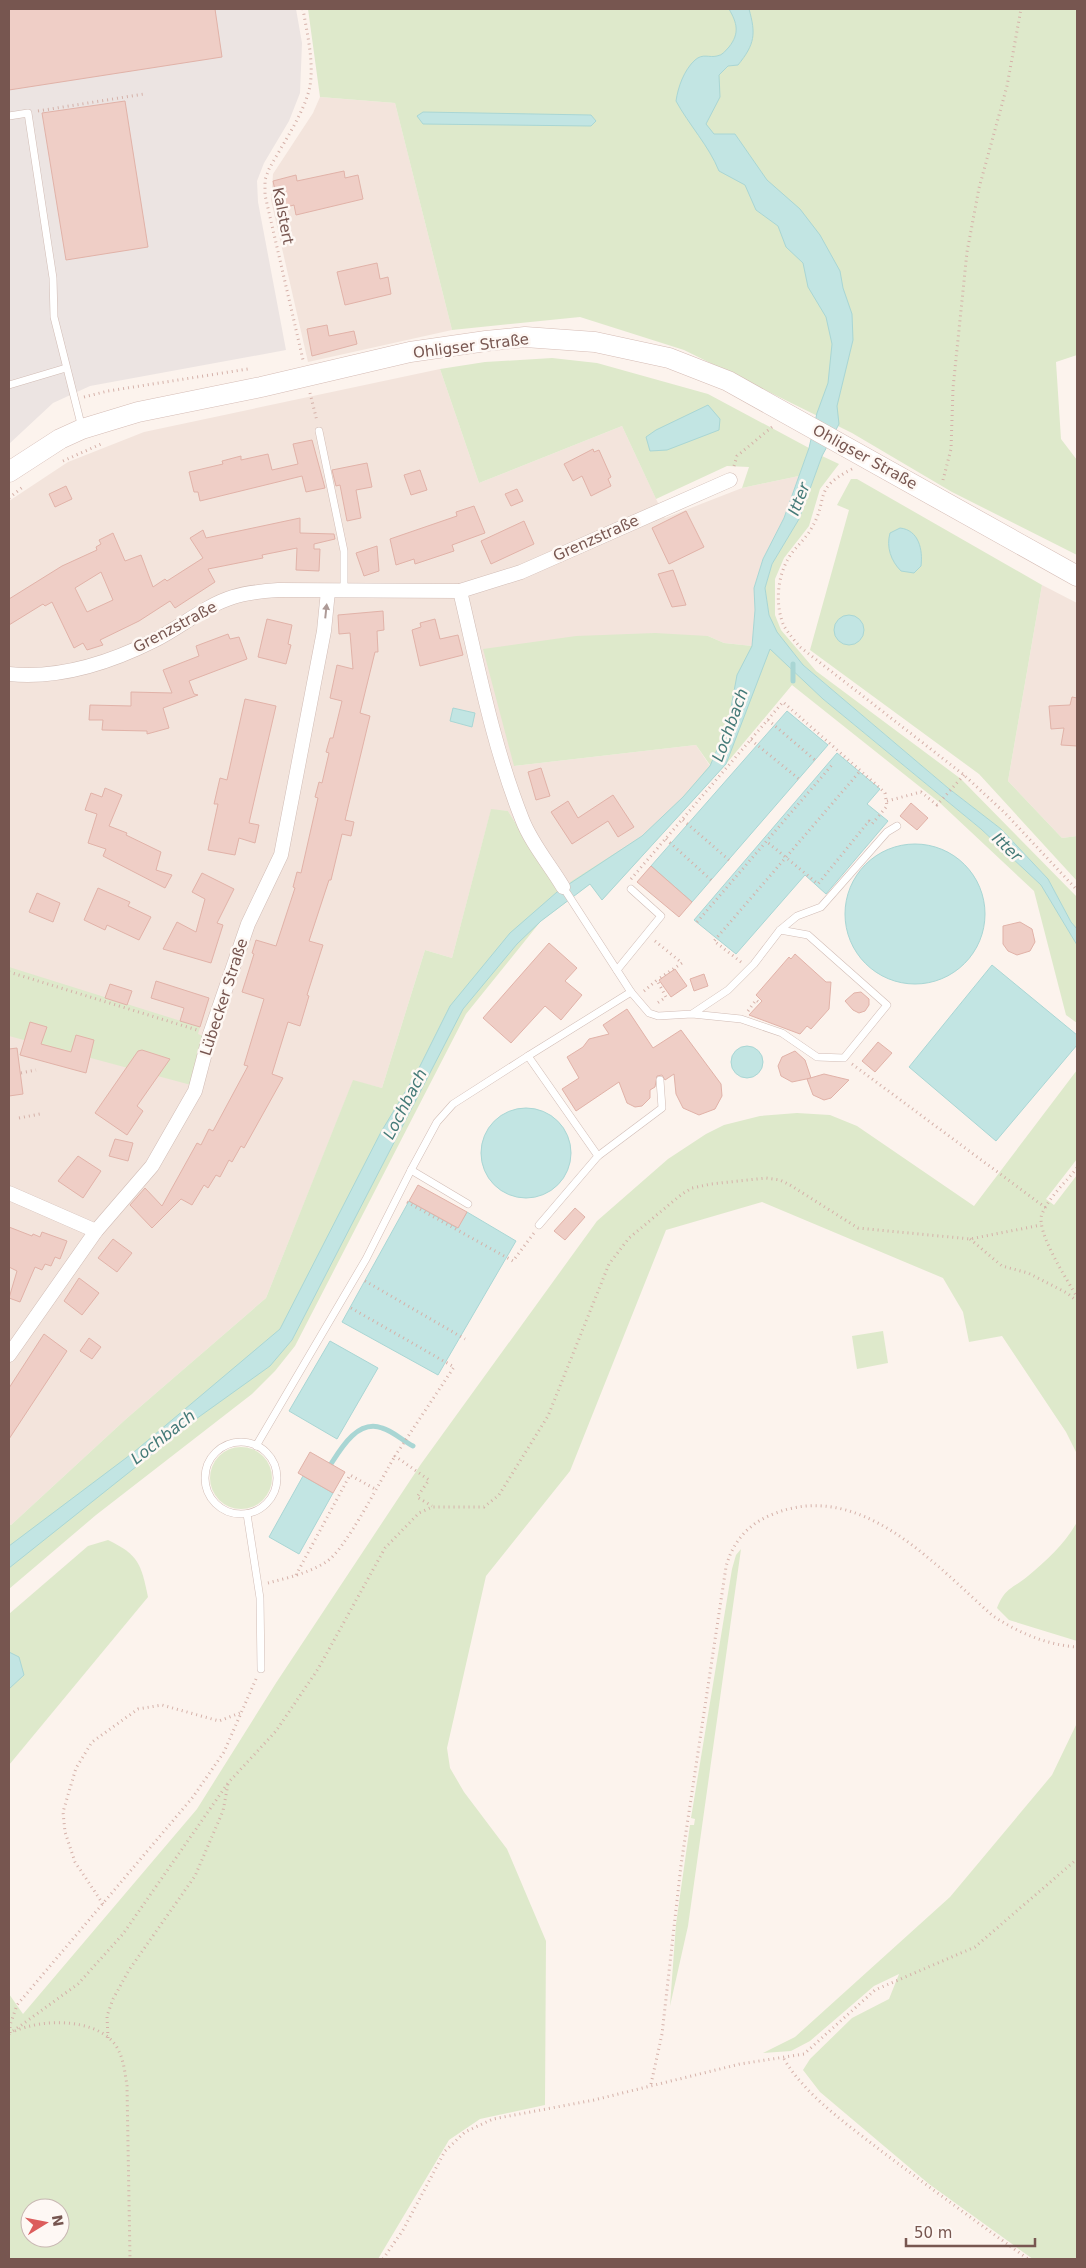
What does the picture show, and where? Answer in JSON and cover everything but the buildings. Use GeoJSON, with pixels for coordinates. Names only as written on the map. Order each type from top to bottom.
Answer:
{"type":"FeatureCollection","features":[{"type":"Feature","properties":{"kind":"main road","name":"Ohligser Straße"},"geometry":{"type":"LineString","coordinates":[[9,472],[53,443],[82,429],[138,412],[306,378],[410,352],[525,337],[595,342],[633,349],[677,361],[728,381],[1077,576]]}},
{"type":"Feature","properties":{"kind":"street","name":"Grenzstraße"},"geometry":{"type":"LineString","coordinates":[[9,674],[46,673],[84,668],[116,658],[154,641],[218,603],[234,596],[279,590],[460,591],[521,572],[730,480]]}},
{"type":"Feature","properties":{"kind":"street","name":"Lübecker Straße"},"geometry":{"type":"LineString","coordinates":[[9,1355],[96,1231],[159,1155],[195,1091],[210,1034],[248,924],[281,855],[324,630],[328,591]]}},
{"type":"Feature","properties":{"kind":"street"},"geometry":{"type":"LineString","coordinates":[[460,591],[492,723],[522,821],[567,893]]}},
{"type":"Feature","properties":{"kind":"street"},"geometry":{"type":"LineString","coordinates":[[9,1192],[96,1231]]}},
{"type":"Feature","properties":{"kind":"lane"},"geometry":{"type":"LineString","coordinates":[[9,116],[28,113],[52,278],[54,317],[66,368],[76,398],[82,429]]}},
{"type":"Feature","properties":{"kind":"lane"},"geometry":{"type":"LineString","coordinates":[[9,385],[66,368]]}},
{"type":"Feature","properties":{"kind":"lane"},"geometry":{"type":"LineString","coordinates":[[319,431],[344,550],[344,591]]}},
{"type":"Feature","properties":{"kind":"lane"},"geometry":{"type":"LineString","coordinates":[[692,1014],[728,990],[780,930],[797,916],[821,907],[887,832],[897,826]]}},
{"type":"Feature","properties":{"kind":"lane"},"geometry":{"type":"LineString","coordinates":[[617,970],[661,916],[631,889]]}},
{"type":"Feature","properties":{"kind":"lane"},"geometry":{"type":"LineString","coordinates":[[567,893],[633,995],[646,1011],[658,1016],[692,1014],[742,1019],[782,1033],[817,1058],[844,1058],[887,1005],[808,935],[780,930]]}},
{"type":"Feature","properties":{"kind":"lane"},"geometry":{"type":"LineString","coordinates":[[256,1446],[366,1259],[437,1122],[452,1104],[528,1056],[633,995]]}},
{"type":"Feature","properties":{"kind":"lane"},"geometry":{"type":"LineString","coordinates":[[528,1056],[598,1156]]}},
{"type":"Feature","properties":{"kind":"lane"},"geometry":{"type":"LineString","coordinates":[[539,1225],[598,1156],[662,1108],[660,1080]]}},
{"type":"Feature","properties":{"kind":"lane"},"geometry":{"type":"LineString","coordinates":[[411,1170],[468,1204]]}},
{"type":"Feature","properties":{"kind":"lane"},"geometry":{"type":"LineString","coordinates":[[240,1443],[256,1446],[265,1452],[272,1461],[276,1472],[273,1494],[267,1503],[247,1514],[236,1514],[216,1504],[206,1485],[205,1474],[208,1463],[224,1447],[240,1443]]}},
{"type":"Feature","properties":{"kind":"lane"},"geometry":{"type":"LineString","coordinates":[[247,1514],[258,1586],[261,1669]]}},
{"type":"Feature","properties":{"kind":"path","name":"Kalstert"},"geometry":{"type":"LineString","coordinates":[[303,9],[308,40],[310,87],[302,107],[269,169],[265,180],[265,195],[306,378]]}},
{"type":"Feature","properties":{"kind":"path"},"geometry":{"type":"LineString","coordinates":[[936,496],[944,477],[950,449],[967,252],[979,188],[1007,86],[1021,9]]}},
{"type":"Feature","properties":{"kind":"path"},"geometry":{"type":"LineString","coordinates":[[28,113],[144,94]]}},
{"type":"Feature","properties":{"kind":"path"},"geometry":{"type":"LineString","coordinates":[[76,398],[108,391],[256,368]]}},
{"type":"Feature","properties":{"kind":"path"},"geometry":{"type":"LineString","coordinates":[[306,378],[319,431]]}},
{"type":"Feature","properties":{"kind":"path"},"geometry":{"type":"LineString","coordinates":[[730,480],[736,456],[776,423]]}},
{"type":"Feature","properties":{"kind":"path"},"geometry":{"type":"LineString","coordinates":[[60,462],[108,441]]}},
{"type":"Feature","properties":{"kind":"path"},"geometry":{"type":"LineString","coordinates":[[834,478],[826,486],[812,528],[787,559],[779,583],[779,608],[784,627],[800,647],[963,776],[1005,813],[1077,890]]}},
{"type":"Feature","properties":{"kind":"path"},"geometry":{"type":"LineString","coordinates":[[9,498],[32,481]]}},
{"type":"Feature","properties":{"kind":"path"},"geometry":{"type":"LineString","coordinates":[[631,889],[627,884],[783,702],[885,793],[887,806],[872,824],[869,821],[818,884],[766,841]]}},
{"type":"Feature","properties":{"kind":"path"},"geometry":{"type":"LineString","coordinates":[[768,720],[815,760]]}},
{"type":"Feature","properties":{"kind":"path"},"geometry":{"type":"LineString","coordinates":[[751,740],[799,779]]}},
{"type":"Feature","properties":{"kind":"path"},"geometry":{"type":"LineString","coordinates":[[697,922],[832,764]]}},
{"type":"Feature","properties":{"kind":"path"},"geometry":{"type":"LineString","coordinates":[[749,968],[714,941],[860,771]]}},
{"type":"Feature","properties":{"kind":"path"},"geometry":{"type":"LineString","coordinates":[[886,801],[921,792],[936,805],[963,776]]}},
{"type":"Feature","properties":{"kind":"path"},"geometry":{"type":"LineString","coordinates":[[683,820],[729,860]]}},
{"type":"Feature","properties":{"kind":"path"},"geometry":{"type":"LineString","coordinates":[[666,839],[712,880]]}},
{"type":"Feature","properties":{"kind":"path"},"geometry":{"type":"LineString","coordinates":[[633,995],[682,963],[646,933]]}},
{"type":"Feature","properties":{"kind":"path"},"geometry":{"type":"LineString","coordinates":[[9,972],[210,1034]]}},
{"type":"Feature","properties":{"kind":"path"},"geometry":{"type":"LineString","coordinates":[[646,1011],[666,997],[665,991],[657,980]]}},
{"type":"Feature","properties":{"kind":"path"},"geometry":{"type":"LineString","coordinates":[[844,1058],[1046,1208]]}},
{"type":"Feature","properties":{"kind":"path"},"geometry":{"type":"LineString","coordinates":[[20,1072],[36,1070]]}},
{"type":"Feature","properties":{"kind":"path"},"geometry":{"type":"LineString","coordinates":[[19,1118],[40,1114]]}},
{"type":"Feature","properties":{"kind":"path"},"geometry":{"type":"LineString","coordinates":[[1077,1168],[1042,1214],[1041,1225],[1050,1248],[1077,1297]]}},
{"type":"Feature","properties":{"kind":"path"},"geometry":{"type":"LineString","coordinates":[[9,2034],[78,1984],[119,1938],[228,1783],[276,1731],[318,1669],[385,1548],[419,1513],[432,1506],[484,1507],[499,1495],[548,1416],[610,1264],[628,1238],[682,1194],[692,1188],[710,1184],[766,1178],[780,1180],[858,1228],[970,1239],[1041,1225]]}},
{"type":"Feature","properties":{"kind":"path"},"geometry":{"type":"LineString","coordinates":[[408,1203],[513,1261],[539,1225]]}},
{"type":"Feature","properties":{"kind":"path"},"geometry":{"type":"LineString","coordinates":[[970,1239],[1002,1266],[1028,1273],[1068,1293],[1077,1301]]}},
{"type":"Feature","properties":{"kind":"path"},"geometry":{"type":"LineString","coordinates":[[364,1281],[465,1338]]}},
{"type":"Feature","properties":{"kind":"path"},"geometry":{"type":"LineString","coordinates":[[258,1586],[296,1575],[327,1562],[341,1548],[395,1456],[454,1368],[350,1307]]}},
{"type":"Feature","properties":{"kind":"path"},"geometry":{"type":"LineString","coordinates":[[395,1456],[429,1480],[417,1497],[432,1506]]}},
{"type":"Feature","properties":{"kind":"path"},"geometry":{"type":"LineString","coordinates":[[296,1575],[350,1475],[375,1489]]}},
{"type":"Feature","properties":{"kind":"path"},"geometry":{"type":"LineString","coordinates":[[651,2084],[662,2034],[681,1865],[726,1567],[730,1554],[745,1532],[763,1518],[793,1507],[829,1507],[854,1513],[873,1520],[914,1547],[993,1616],[1006,1625],[1053,1643],[1077,1647]]}},
{"type":"Feature","properties":{"kind":"path"},"geometry":{"type":"LineString","coordinates":[[9,2034],[16,2005],[194,1797],[224,1752],[261,1669]]}},
{"type":"Feature","properties":{"kind":"path"},"geometry":{"type":"LineString","coordinates":[[103,1904],[75,1862],[65,1832],[63,1812],[76,1768],[92,1742],[138,1710],[162,1705],[219,1721],[241,1712]]}},
{"type":"Feature","properties":{"kind":"path"},"geometry":{"type":"LineString","coordinates":[[108,2039],[107,2016],[113,1999],[129,1970],[195,1876],[223,1811],[228,1783]]}},
{"type":"Feature","properties":{"kind":"path"},"geometry":{"type":"LineString","coordinates":[[383,2259],[403,2230],[445,2152],[465,2132],[493,2119],[594,2100],[651,2084],[740,2064],[784,2059],[804,2054],[875,1990],[975,1947],[1077,1859]]}},
{"type":"Feature","properties":{"kind":"path"},"geometry":{"type":"LineString","coordinates":[[9,2034],[28,2026],[68,2023],[89,2028],[113,2042],[120,2055],[127,2086],[130,2259]]}},
{"type":"Feature","properties":{"kind":"path"},"geometry":{"type":"LineString","coordinates":[[784,2059],[794,2075],[847,2124],[1028,2259]]}},
{"type":"Feature","properties":{"kind":"shaded area"},"geometry":{"type":"Polygon","coordinates":[[[9,9],[296,9],[302,43],[300,93],[289,121],[264,163],[257,181],[258,202],[286,350],[90,386],[53,403],[9,444],[9,9]]]}},
{"type":"Feature","properties":{"kind":"shaded area"},"geometry":{"type":"Polygon","coordinates":[[[320,97],[395,103],[452,330],[308,362],[271,200],[273,174],[313,113],[320,97]]]}},
{"type":"Feature","properties":{"kind":"shaded area"},"geometry":{"type":"Polygon","coordinates":[[[440,369],[479,483],[622,426],[665,518],[742,488],[799,476],[784,518],[763,559],[754,588],[755,610],[752,646],[724,643],[708,636],[514,766],[696,745],[710,766],[683,797],[642,836],[557,892],[508,811],[491,810],[452,958],[425,950],[382,1088],[353,1081],[266,1298],[126,1419],[11,1525],[9,1524],[9,501],[68,462],[144,432],[440,369]]]}},
{"type":"Feature","properties":{"kind":"shaded area"},"geometry":{"type":"Polygon","coordinates":[[[1042,585],[1077,603],[1077,836],[1062,838],[1008,781],[1042,585]]]}},
{"type":"Feature","properties":{"kind":"green space"},"geometry":{"type":"Polygon","coordinates":[[[308,9],[1077,9],[1077,355],[1056,362],[1061,439],[1077,460],[1077,555],[952,492],[852,433],[684,350],[580,317],[452,330],[395,103],[320,97],[308,9]]]}},
{"type":"Feature","properties":{"kind":"green space"},"geometry":{"type":"Polygon","coordinates":[[[552,358],[597,363],[708,394],[809,448],[799,476],[742,488],[749,467],[727,466],[656,499],[622,426],[479,483],[440,369],[485,362],[552,358]]]}},
{"type":"Feature","properties":{"kind":"green space"},"geometry":{"type":"Polygon","coordinates":[[[822,456],[839,464],[820,489],[809,526],[784,558],[775,579],[775,615],[781,630],[816,671],[961,779],[1077,897],[1077,929],[1071,922],[1048,879],[1001,829],[948,788],[803,665],[776,632],[769,615],[765,588],[772,564],[799,519],[822,456]]]}},
{"type":"Feature","properties":{"kind":"green space"},"geometry":{"type":"Polygon","coordinates":[[[851,479],[857,479],[1042,585],[1008,781],[1062,838],[1077,836],[1077,881],[979,774],[810,650],[849,510],[837,505],[851,479]]]}},
{"type":"Feature","properties":{"kind":"green space"},"geometry":{"type":"Polygon","coordinates":[[[655,633],[708,636],[724,643],[770,648],[823,699],[981,829],[1041,885],[1077,945],[1077,1023],[1066,1015],[1034,891],[939,802],[792,685],[726,764],[602,900],[590,884],[577,894],[570,882],[642,836],[683,797],[710,765],[696,745],[514,766],[483,649],[576,636],[655,633]]]}},
{"type":"Feature","properties":{"kind":"green space"},"geometry":{"type":"Polygon","coordinates":[[[491,809],[508,811],[565,903],[541,921],[466,1014],[295,1346],[275,1371],[252,1394],[96,1515],[9,1589],[9,1524],[11,1525],[126,1419],[266,1298],[353,1080],[382,1088],[425,950],[452,958],[491,809]]]}},
{"type":"Feature","properties":{"kind":"green space"},"geometry":{"type":"Polygon","coordinates":[[[9,967],[200,1027],[198,1034],[203,1036],[191,1085],[9,1036],[9,967]]]}},
{"type":"Feature","properties":{"kind":"green space"},"geometry":{"type":"Polygon","coordinates":[[[1077,1070],[1077,1159],[1046,1199],[1054,1205],[1077,1175],[1077,1454],[1066,1432],[1002,1336],[969,1342],[963,1312],[943,1278],[762,1202],[666,1230],[570,1471],[486,1576],[447,1748],[450,1768],[464,1792],[507,1849],[546,1941],[545,2105],[480,2119],[449,2140],[378,2259],[9,2259],[9,1994],[23,2014],[197,1809],[276,1683],[421,1464],[597,1221],[668,1159],[706,1134],[724,1125],[760,1116],[797,1113],[830,1115],[857,1126],[974,1206],[1077,1070]]]}},
{"type":"Feature","properties":{"kind":"green space"},"geometry":{"type":"Polygon","coordinates":[[[883,1331],[888,1363],[857,1369],[852,1336],[883,1331]]]}},
{"type":"Feature","properties":{"kind":"green space"},"geometry":{"type":"Polygon","coordinates":[[[241,1447],[253,1450],[263,1456],[269,1466],[272,1478],[269,1490],[263,1500],[253,1506],[241,1509],[229,1506],[219,1500],[213,1490],[210,1478],[213,1466],[219,1456],[229,1450],[241,1447]]]}},
{"type":"Feature","properties":{"kind":"green space"},"geometry":{"type":"Polygon","coordinates":[[[1077,1522],[1077,1641],[1009,1620],[997,1608],[1003,1596],[1055,1551],[1077,1522]]]}},
{"type":"Feature","properties":{"kind":"green space"},"geometry":{"type":"Polygon","coordinates":[[[108,1540],[126,1551],[137,1562],[143,1576],[148,1597],[9,1765],[9,1614],[88,1546],[108,1540]]]}},
{"type":"Feature","properties":{"kind":"green space"},"geometry":{"type":"Polygon","coordinates":[[[741,1549],[688,1926],[670,2006],[676,1924],[690,1825],[694,1825],[695,1819],[691,1818],[732,1569],[736,1555],[741,1549]]]}},
{"type":"Feature","properties":{"kind":"green space"},"geometry":{"type":"Polygon","coordinates":[[[1077,1723],[1077,2259],[1033,2259],[929,2184],[820,2092],[803,2070],[810,2059],[852,2018],[889,1999],[899,1974],[874,1986],[810,2041],[791,2051],[763,2053],[795,2037],[950,1897],[1052,1775],[1077,1723]]]}},
{"type":"Feature","properties":{"kind":"water"},"geometry":{"type":"Polygon","coordinates":[[[729,9],[749,9],[753,25],[751,45],[738,65],[728,66],[719,75],[720,97],[706,124],[714,134],[735,134],[767,180],[800,209],[820,235],[840,271],[843,288],[852,314],[853,340],[837,406],[839,424],[822,456],[799,519],[772,564],[765,588],[769,615],[777,632],[803,665],[948,788],[1001,829],[1048,879],[1071,922],[1077,929],[1077,945],[1041,885],[981,829],[823,699],[770,649],[726,764],[602,900],[590,884],[541,921],[517,944],[463,1009],[292,1340],[270,1366],[196,1419],[9,1568],[9,1546],[134,1452],[280,1329],[381,1132],[416,1074],[450,1006],[510,933],[557,892],[642,836],[683,797],[710,766],[728,724],[737,675],[752,646],[755,610],[754,588],[763,559],[784,518],[809,448],[817,413],[828,383],[832,344],[826,317],[808,287],[803,263],[786,247],[778,226],[756,210],[745,185],[719,171],[710,153],[676,101],[682,79],[691,64],[701,57],[721,55],[735,37],[736,28],[729,9]]]}},
{"type":"Feature","properties":{"kind":"water"},"geometry":{"type":"Polygon","coordinates":[[[423,112],[591,115],[596,121],[591,126],[423,124],[417,116],[423,112]]]}},
{"type":"Feature","properties":{"kind":"water"},"geometry":{"type":"Polygon","coordinates":[[[708,405],[720,419],[719,430],[667,450],[650,451],[646,437],[656,430],[708,405]]]}},
{"type":"Feature","properties":{"kind":"water"},"geometry":{"type":"Polygon","coordinates":[[[900,528],[912,533],[920,547],[921,566],[914,573],[901,571],[894,563],[890,554],[890,533],[900,528]]]}},
{"type":"Feature","properties":{"kind":"water"},"geometry":{"type":"Polygon","coordinates":[[[849,615],[860,619],[864,630],[860,641],[849,645],[838,641],[834,630],[838,619],[849,615]]]}},
{"type":"Feature","properties":{"kind":"water"},"geometry":{"type":"Polygon","coordinates":[[[453,708],[475,713],[472,727],[450,721],[453,708]]]}},
{"type":"Feature","properties":{"kind":"water"},"geometry":{"type":"Polygon","coordinates":[[[787,711],[828,745],[692,902],[651,866],[787,711]]]}},
{"type":"Feature","properties":{"kind":"water"},"geometry":{"type":"Polygon","coordinates":[[[837,753],[880,789],[867,804],[888,821],[826,894],[805,875],[736,954],[694,920],[837,753]]]}},
{"type":"Feature","properties":{"kind":"water"},"geometry":{"type":"Polygon","coordinates":[[[915,844],[942,850],[954,856],[964,865],[973,875],[979,887],[985,914],[979,941],[973,953],[964,963],[954,972],[942,978],[915,984],[888,978],[876,972],[866,963],[857,953],[851,941],[845,914],[851,887],[857,875],[866,865],[876,856],[888,850],[915,844]]]}},
{"type":"Feature","properties":{"kind":"water"},"geometry":{"type":"Polygon","coordinates":[[[992,965],[1077,1035],[1077,1045],[996,1141],[909,1067],[992,965]]]}},
{"type":"Feature","properties":{"kind":"water"},"geometry":{"type":"Polygon","coordinates":[[[747,1046],[753,1047],[758,1051],[762,1056],[762,1068],[758,1073],[753,1077],[747,1078],[741,1077],[736,1073],[732,1068],[731,1062],[732,1056],[736,1051],[741,1047],[747,1046]]]}},
{"type":"Feature","properties":{"kind":"water"},"geometry":{"type":"Polygon","coordinates":[[[526,1108],[543,1112],[558,1121],[567,1136],[571,1153],[567,1170],[558,1185],[543,1194],[526,1198],[509,1194],[494,1185],[485,1170],[481,1153],[485,1136],[494,1121],[509,1112],[526,1108]]]}},
{"type":"Feature","properties":{"kind":"water"},"geometry":{"type":"Polygon","coordinates":[[[409,1201],[457,1228],[467,1212],[516,1241],[438,1375],[342,1322],[409,1201]]]}},
{"type":"Feature","properties":{"kind":"water"},"geometry":{"type":"Polygon","coordinates":[[[330,1341],[378,1368],[337,1439],[289,1411],[330,1341]]]}},
{"type":"Feature","properties":{"kind":"water"},"geometry":{"type":"Polygon","coordinates":[[[303,1476],[333,1493],[299,1554],[269,1537],[303,1476]]]}},
{"type":"Feature","properties":{"kind":"water"},"geometry":{"type":"Polygon","coordinates":[[[9,1652],[19,1657],[24,1675],[9,1689],[9,1652]]]}},
{"type":"Feature","properties":{"kind":"waterway"},"geometry":{"type":"LineString","coordinates":[[793,664],[793,681]]}},
{"type":"Feature","properties":{"kind":"waterway"},"geometry":{"type":"LineString","coordinates":[[331,1464],[351,1437],[358,1431],[373,1426],[386,1429],[413,1446]]}},
{"type":"Feature","properties":{"kind":"water label","name":"Itter"},"geometry":{"type":"Point","coordinates":[799,499]}},
{"type":"Feature","properties":{"kind":"water label","name":"Lochbach"},"geometry":{"type":"Point","coordinates":[730,725]}},
{"type":"Feature","properties":{"kind":"water label","name":"Itter"},"geometry":{"type":"Point","coordinates":[1007,847]}},
{"type":"Feature","properties":{"kind":"water label","name":"Lochbach"},"geometry":{"type":"Point","coordinates":[405,1104]}},
{"type":"Feature","properties":{"kind":"water label","name":"Lochbach"},"geometry":{"type":"Point","coordinates":[163,1437]}}]}
